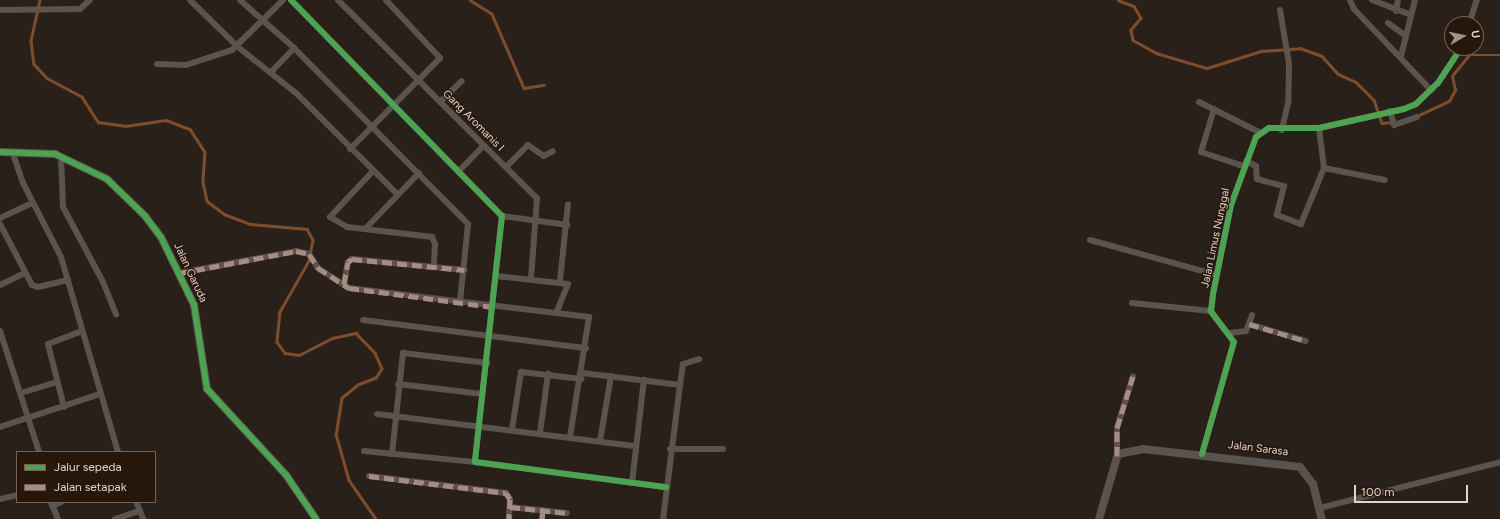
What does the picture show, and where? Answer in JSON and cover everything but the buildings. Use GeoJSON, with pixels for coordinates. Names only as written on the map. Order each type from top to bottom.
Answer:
{"type":"FeatureCollection","features":[{"type":"Feature","properties":{"kind":"street"},"geometry":{"type":"LineString","coordinates":[[0,10],[83,8],[90,0]]}},
{"type":"Feature","properties":{"kind":"street"},"geometry":{"type":"LineString","coordinates":[[190,0],[238,47],[272,71],[396,193]]}},
{"type":"Feature","properties":{"kind":"street"},"geometry":{"type":"LineString","coordinates":[[240,0],[294,48],[468,224],[460,302]]}},
{"type":"Feature","properties":{"kind":"street"},"geometry":{"type":"LineString","coordinates":[[157,64],[196,62],[238,47],[283,0]]}},
{"type":"Feature","properties":{"kind":"street"},"geometry":{"type":"LineString","coordinates":[[290,0],[460,170],[502,216],[567,225]]}},
{"type":"Feature","properties":{"kind":"street","name":"Gang Aromanis I"},"geometry":{"type":"LineString","coordinates":[[338,0],[483,146],[537,198],[537,221],[531,278]]}},
{"type":"Feature","properties":{"kind":"street"},"geometry":{"type":"LineString","coordinates":[[350,149],[418,80],[440,55],[386,0]]}},
{"type":"Feature","properties":{"kind":"street"},"geometry":{"type":"LineString","coordinates":[[1350,0],[1354,9],[1401,56],[1430,90]]}},
{"type":"Feature","properties":{"kind":"street"},"geometry":{"type":"LineString","coordinates":[[1372,0],[1411,16]]}},
{"type":"Feature","properties":{"kind":"street"},"geometry":{"type":"LineString","coordinates":[[1396,11],[1398,0]]}},
{"type":"Feature","properties":{"kind":"street"},"geometry":{"type":"LineString","coordinates":[[1401,56],[1415,0]]}},
{"type":"Feature","properties":{"kind":"street"},"geometry":{"type":"LineString","coordinates":[[1472,16],[1477,0]]}},
{"type":"Feature","properties":{"kind":"street"},"geometry":{"type":"LineString","coordinates":[[1280,10],[1289,64],[1288,103],[1282,130]]}},
{"type":"Feature","properties":{"kind":"street"},"geometry":{"type":"LineString","coordinates":[[1388,23],[1406,36]]}},
{"type":"Feature","properties":{"kind":"street"},"geometry":{"type":"LineString","coordinates":[[272,71],[294,48]]}},
{"type":"Feature","properties":{"kind":"street"},"geometry":{"type":"LineString","coordinates":[[1200,102],[1259,132],[1269,128],[1282,130],[1319,128],[1390,113],[1416,104],[1430,90],[1455,56]]}},
{"type":"Feature","properties":{"kind":"street"},"geometry":{"type":"LineString","coordinates":[[440,102],[462,81]]}},
{"type":"Feature","properties":{"kind":"street"},"geometry":{"type":"LineString","coordinates":[[1214,109],[1201,152],[1256,166],[1257,179],[1284,186],[1278,215],[1301,224],[1324,168],[1319,128]]}},
{"type":"Feature","properties":{"kind":"street"},"geometry":{"type":"LineString","coordinates":[[1390,113],[1392,124],[1417,117]]}},
{"type":"Feature","properties":{"kind":"street","name":"Jalan Limus Nunggal"},"geometry":{"type":"LineString","coordinates":[[1211,311],[1217,274],[1245,164],[1259,132]]}},
{"type":"Feature","properties":{"kind":"street"},"geometry":{"type":"LineString","coordinates":[[460,170],[483,146]]}},
{"type":"Feature","properties":{"kind":"street"},"geometry":{"type":"LineString","coordinates":[[506,167],[528,146],[544,156],[553,151]]}},
{"type":"Feature","properties":{"kind":"street","name":"Jalan Garuda"},"geometry":{"type":"LineString","coordinates":[[0,152],[13,154],[46,151],[107,179],[124,192],[161,237],[180,273],[197,314],[207,389],[286,475],[316,519]]}},
{"type":"Feature","properties":{"kind":"street"},"geometry":{"type":"LineString","coordinates":[[13,154],[32,203],[56,245],[68,280],[118,451]]}},
{"type":"Feature","properties":{"kind":"street"},"geometry":{"type":"LineString","coordinates":[[61,157],[64,206],[85,245],[116,315]]}},
{"type":"Feature","properties":{"kind":"street"},"geometry":{"type":"LineString","coordinates":[[1324,168],[1385,180]]}},
{"type":"Feature","properties":{"kind":"street"},"geometry":{"type":"LineString","coordinates":[[373,171],[330,215],[347,227],[367,227],[432,236],[435,244],[434,266]]}},
{"type":"Feature","properties":{"kind":"street"},"geometry":{"type":"LineString","coordinates":[[367,227],[396,193],[419,173]]}},
{"type":"Feature","properties":{"kind":"street"},"geometry":{"type":"LineString","coordinates":[[0,218],[32,203]]}},
{"type":"Feature","properties":{"kind":"street"},"geometry":{"type":"LineString","coordinates":[[560,281],[568,204]]}},
{"type":"Feature","properties":{"kind":"street"},"geometry":{"type":"LineString","coordinates":[[475,462],[502,216]]}},
{"type":"Feature","properties":{"kind":"street"},"geometry":{"type":"LineString","coordinates":[[0,224],[26,273],[36,287],[68,280]]}},
{"type":"Feature","properties":{"kind":"street"},"geometry":{"type":"LineString","coordinates":[[1090,240],[1217,274]]}},
{"type":"Feature","properties":{"kind":"street"},"geometry":{"type":"LineString","coordinates":[[180,273],[296,250],[309,254],[318,268],[349,288],[590,318],[582,376],[570,437]]}},
{"type":"Feature","properties":{"kind":"street"},"geometry":{"type":"LineString","coordinates":[[344,284],[351,259],[464,270]]}},
{"type":"Feature","properties":{"kind":"street"},"geometry":{"type":"LineString","coordinates":[[0,285],[26,273]]}},
{"type":"Feature","properties":{"kind":"street"},"geometry":{"type":"LineString","coordinates":[[496,276],[560,281],[569,286],[556,313]]}},
{"type":"Feature","properties":{"kind":"street"},"geometry":{"type":"LineString","coordinates":[[1117,456],[1126,450],[1143,449],[1202,454],[1233,348],[1230,333],[1211,311],[1132,303]]}},
{"type":"Feature","properties":{"kind":"street"},"geometry":{"type":"LineString","coordinates":[[1230,333],[1244,332],[1252,315]]}},
{"type":"Feature","properties":{"kind":"street"},"geometry":{"type":"LineString","coordinates":[[363,320],[586,348]]}},
{"type":"Feature","properties":{"kind":"street"},"geometry":{"type":"LineString","coordinates":[[1249,324],[1306,340]]}},
{"type":"Feature","properties":{"kind":"street"},"geometry":{"type":"LineString","coordinates":[[0,331],[39,451]]}},
{"type":"Feature","properties":{"kind":"street"},"geometry":{"type":"LineString","coordinates":[[64,407],[48,343],[82,331]]}},
{"type":"Feature","properties":{"kind":"street"},"geometry":{"type":"LineString","coordinates":[[392,454],[398,384],[405,351],[487,362]]}},
{"type":"Feature","properties":{"kind":"street"},"geometry":{"type":"LineString","coordinates":[[663,519],[670,449],[683,364],[699,358]]}},
{"type":"Feature","properties":{"kind":"street"},"geometry":{"type":"LineString","coordinates":[[512,429],[521,372],[582,376],[611,376],[680,385]]}},
{"type":"Feature","properties":{"kind":"street"},"geometry":{"type":"LineString","coordinates":[[540,433],[548,374]]}},
{"type":"Feature","properties":{"kind":"street"},"geometry":{"type":"LineString","coordinates":[[600,441],[611,376]]}},
{"type":"Feature","properties":{"kind":"street"},"geometry":{"type":"LineString","coordinates":[[1099,519],[1117,456],[1117,428],[1133,376]]}},
{"type":"Feature","properties":{"kind":"street"},"geometry":{"type":"LineString","coordinates":[[632,483],[634,446],[644,380]]}},
{"type":"Feature","properties":{"kind":"street"},"geometry":{"type":"LineString","coordinates":[[21,393],[57,382]]}},
{"type":"Feature","properties":{"kind":"street"},"geometry":{"type":"LineString","coordinates":[[398,384],[482,394]]}},
{"type":"Feature","properties":{"kind":"street"},"geometry":{"type":"LineString","coordinates":[[0,427],[29,419],[100,394]]}},
{"type":"Feature","properties":{"kind":"street"},"geometry":{"type":"LineString","coordinates":[[377,414],[512,429],[634,446]]}},
{"type":"Feature","properties":{"kind":"street"},"geometry":{"type":"LineString","coordinates":[[670,449],[723,449]]}},
{"type":"Feature","properties":{"kind":"street"},"geometry":{"type":"LineString","coordinates":[[364,451],[475,462],[666,487]]}},
{"type":"Feature","properties":{"kind":"street","name":"Jalan Sarasa"},"geometry":{"type":"LineString","coordinates":[[1202,454],[1300,467],[1311,480],[1322,519]]}},
{"type":"Feature","properties":{"kind":"street"},"geometry":{"type":"LineString","coordinates":[[1320,508],[1500,462]]}},
{"type":"Feature","properties":{"kind":"street"},"geometry":{"type":"LineString","coordinates":[[369,476],[506,494],[510,507],[509,519]]}},
{"type":"Feature","properties":{"kind":"street"},"geometry":{"type":"LineString","coordinates":[[0,499],[16,495]]}},
{"type":"Feature","properties":{"kind":"street"},"geometry":{"type":"LineString","coordinates":[[136,503],[142,519]]}},
{"type":"Feature","properties":{"kind":"street"},"geometry":{"type":"LineString","coordinates":[[52,504],[58,519]]}},
{"type":"Feature","properties":{"kind":"street"},"geometry":{"type":"LineString","coordinates":[[510,507],[567,513]]}},
{"type":"Feature","properties":{"kind":"street"},"geometry":{"type":"LineString","coordinates":[[542,519],[543,510]]}},
{"type":"Feature","properties":{"kind":"street"},"geometry":{"type":"LineString","coordinates":[[115,519],[140,511]]}},
{"type":"Feature","properties":{"kind":"waterway"},"geometry":{"type":"LineString","coordinates":[[40,0],[31,41],[34,64],[47,78],[82,97],[98,122],[125,126],[166,120],[190,129],[205,152],[203,182],[207,201],[224,214],[250,224],[307,229],[313,240],[309,261],[280,312],[277,342],[285,353],[299,355],[332,338],[356,333],[375,353],[382,369],[376,378],[358,385],[342,398],[336,434],[349,480],[376,519]]}},
{"type":"Feature","properties":{"kind":"waterway"},"geometry":{"type":"LineString","coordinates":[[470,0],[492,14],[524,88],[544,85]]}},
{"type":"Feature","properties":{"kind":"waterway"},"geometry":{"type":"LineString","coordinates":[[1118,0],[1134,6],[1141,18],[1131,30],[1133,40],[1156,53],[1207,68],[1261,51],[1300,48],[1322,56],[1338,74],[1356,82],[1374,100],[1382,123],[1392,122]]}},
{"type":"Feature","properties":{"kind":"waterway"},"geometry":{"type":"LineString","coordinates":[[1417,116],[1449,101],[1455,90],[1452,76],[1469,55],[1500,55]]}},
{"type":"Feature","properties":{"kind":"marked path"},"geometry":{"type":"LineString","coordinates":[[180,273],[296,251],[309,254],[318,268],[349,288],[493,307]]}},
{"type":"Feature","properties":{"kind":"marked path"},"geometry":{"type":"LineString","coordinates":[[344,284],[348,262],[352,259],[464,270]]}},
{"type":"Feature","properties":{"kind":"marked path"},"geometry":{"type":"LineString","coordinates":[[1249,324],[1306,341]]}},
{"type":"Feature","properties":{"kind":"marked path"},"geometry":{"type":"LineString","coordinates":[[1117,456],[1117,428],[1133,376]]}},
{"type":"Feature","properties":{"kind":"marked path"},"geometry":{"type":"LineString","coordinates":[[369,476],[506,493],[510,499],[509,519]]}},
{"type":"Feature","properties":{"kind":"marked path"},"geometry":{"type":"LineString","coordinates":[[510,507],[567,513]]}},
{"type":"Feature","properties":{"kind":"marked path"},"geometry":{"type":"LineString","coordinates":[[542,519],[543,510]]}},
{"type":"Feature","properties":{"kind":"cycle path"},"geometry":{"type":"LineString","coordinates":[[291,0],[502,216],[475,462],[666,487]]}},
{"type":"Feature","properties":{"kind":"cycle path"},"geometry":{"type":"LineString","coordinates":[[1202,454],[1234,342],[1211,311],[1213,294],[1231,205],[1256,137],[1269,128],[1319,128],[1404,109],[1416,104],[1438,83],[1456,56]]}},
{"type":"Feature","properties":{"kind":"cycle path"},"geometry":{"type":"LineString","coordinates":[[0,152],[55,154],[107,179],[145,216],[161,237],[194,305],[207,389],[286,475],[316,519]]}}]}
